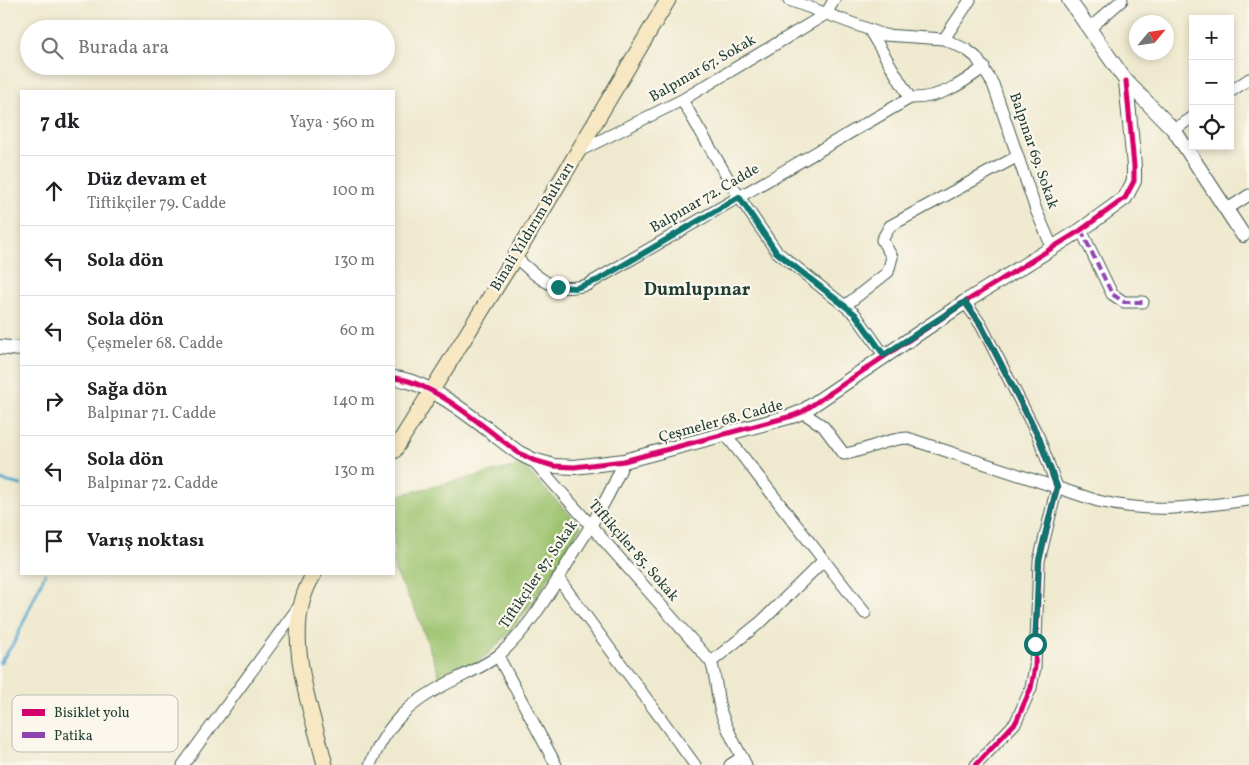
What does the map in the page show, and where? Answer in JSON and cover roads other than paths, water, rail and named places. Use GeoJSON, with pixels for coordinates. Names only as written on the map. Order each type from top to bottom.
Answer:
{"type":"FeatureCollection","features":[{"type":"Feature","properties":{"kind":"main road","name":"Binali Yıldırım Bulvarı"},"geometry":{"type":"LineString","coordinates":[[395,449],[515,257],[668,0]]}},
{"type":"Feature","properties":{"kind":"main road"},"geometry":{"type":"LineString","coordinates":[[314,575],[300,605],[298,644],[325,765]]}},
{"type":"Feature","properties":{"kind":"street"},"geometry":{"type":"LineString","coordinates":[[789,0],[884,35],[944,39],[970,0]]}},
{"type":"Feature","properties":{"kind":"street","name":"Balpınar 67. Sokak"},"geometry":{"type":"LineString","coordinates":[[577,152],[682,100],[826,14],[834,0]]}},
{"type":"Feature","properties":{"kind":"street"},"geometry":{"type":"LineString","coordinates":[[1069,0],[1126,81],[1174,130],[1243,235]]}},
{"type":"Feature","properties":{"kind":"street"},"geometry":{"type":"LineString","coordinates":[[1089,29],[1122,0]]}},
{"type":"Feature","properties":{"kind":"street"},"geometry":{"type":"LineString","coordinates":[[870,31],[910,98],[928,97],[946,91],[984,66]]}},
{"type":"Feature","properties":{"kind":"street","name":"Balpınar 69. Sokak"},"geometry":{"type":"LineString","coordinates":[[944,39],[967,50],[984,66],[993,84],[1052,247]]}},
{"type":"Feature","properties":{"kind":"street"},"geometry":{"type":"LineString","coordinates":[[1234,89],[1249,79]]}},
{"type":"Feature","properties":{"kind":"street","name":"Çeşmeler 68. Cadde"},"geometry":{"type":"LineString","coordinates":[[395,378],[416,383],[432,391],[519,453],[533,460],[554,466],[574,467],[624,461],[780,421],[802,412],[884,355],[1080,230],[1125,198],[1134,181],[1132,126],[1126,81]]}},
{"type":"Feature","properties":{"kind":"street","name":"Balpınar 72. Cadde"},"geometry":{"type":"LineString","coordinates":[[515,257],[548,284],[567,289],[587,285],[910,98]]}},
{"type":"Feature","properties":{"kind":"street"},"geometry":{"type":"LineString","coordinates":[[682,100],[760,231],[781,257],[846,305],[864,324],[884,355]]}},
{"type":"Feature","properties":{"kind":"street"},"geometry":{"type":"LineString","coordinates":[[1174,130],[1189,120]]}},
{"type":"Feature","properties":{"kind":"street"},"geometry":{"type":"LineString","coordinates":[[846,305],[888,272],[892,257],[882,240],[890,226],[1018,156]]}},
{"type":"Feature","properties":{"kind":"street"},"geometry":{"type":"LineString","coordinates":[[1226,210],[1249,194]]}},
{"type":"Feature","properties":{"kind":"street"},"geometry":{"type":"LineString","coordinates":[[1080,230],[1112,294],[1124,302],[1143,302]]}},
{"type":"Feature","properties":{"kind":"street"},"geometry":{"type":"LineString","coordinates":[[965,302],[981,325],[1039,438],[1057,487],[1039,560],[1034,667],[1031,688],[1025,706],[1016,722],[976,765]]}},
{"type":"Feature","properties":{"kind":"street"},"geometry":{"type":"LineString","coordinates":[[0,347],[20,349]]}},
{"type":"Feature","properties":{"kind":"street"},"geometry":{"type":"LineString","coordinates":[[802,412],[823,426],[844,454],[855,452],[879,442],[907,438],[1098,501],[1134,508],[1165,510],[1249,500]]}},
{"type":"Feature","properties":{"kind":"street"},"geometry":{"type":"LineString","coordinates":[[726,435],[866,613]]}},
{"type":"Feature","properties":{"kind":"street","name":"Tiftikçiler 85. Sokak"},"geometry":{"type":"LineString","coordinates":[[533,460],[711,662]]}},
{"type":"Feature","properties":{"kind":"street","name":"Tiftikçiler 87. Sokak"},"geometry":{"type":"LineString","coordinates":[[370,765],[383,737],[417,700],[498,656],[524,628],[558,578],[611,492],[624,461]]}},
{"type":"Feature","properties":{"kind":"street"},"geometry":{"type":"LineString","coordinates":[[730,765],[744,761],[723,717],[716,675],[711,662],[762,621],[824,560]]}},
{"type":"Feature","properties":{"kind":"street"},"geometry":{"type":"LineString","coordinates":[[558,578],[695,765]]}},
{"type":"Feature","properties":{"kind":"street"},"geometry":{"type":"LineString","coordinates":[[183,765],[300,605]]}},
{"type":"Feature","properties":{"kind":"street"},"geometry":{"type":"LineString","coordinates":[[498,656],[556,765]]}},
{"type":"Feature","properties":{"kind":"waterway"},"geometry":{"type":"LineString","coordinates":[[0,480],[20,485]]}},
{"type":"Feature","properties":{"kind":"waterway"},"geometry":{"type":"LineString","coordinates":[[0,663],[15,641],[45,575]]}},
{"type":"Feature","properties":{"kind":"district","name":"Dumlupınar"},"geometry":{"type":"Point","coordinates":[697,290]}}]}
